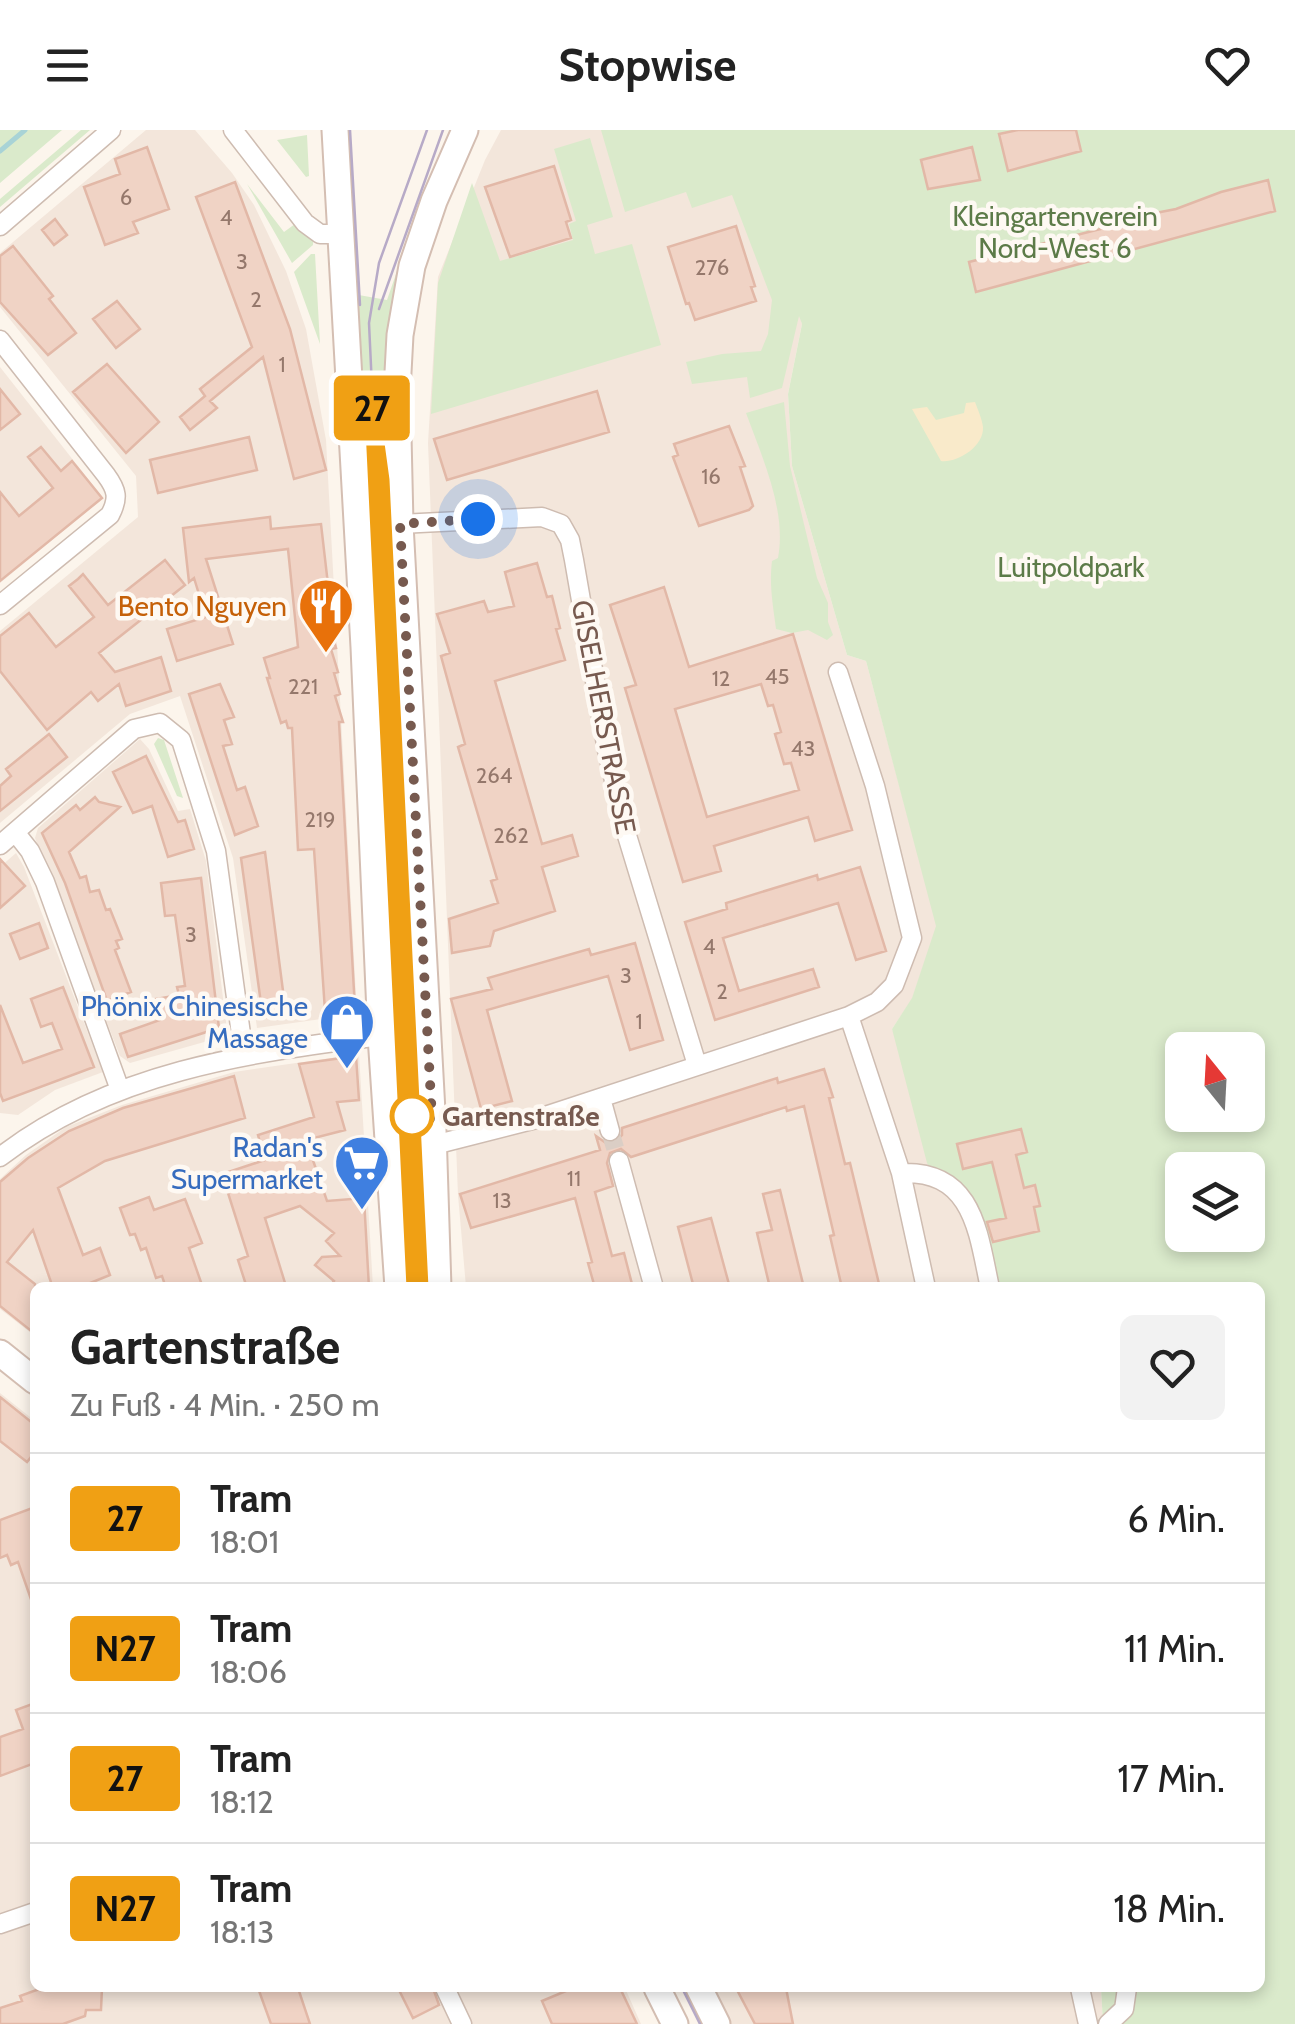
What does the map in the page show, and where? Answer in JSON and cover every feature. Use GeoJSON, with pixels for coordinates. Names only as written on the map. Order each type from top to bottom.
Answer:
{"type":"FeatureCollection","features":[{"type":"Feature","properties":{"kind":"main road"},"geometry":{"type":"LineString","coordinates":[[335,130],[381,1036],[398,1282]]}},
{"type":"Feature","properties":{"kind":"main road"},"geometry":{"type":"LineString","coordinates":[[438,1282],[434,1145],[400,524],[400,335],[412,266],[434,200],[465,130]]}},
{"type":"Feature","properties":{"kind":"main road"},"geometry":{"type":"LineString","coordinates":[[0,1353],[30,1377]]}},
{"type":"Feature","properties":{"kind":"main road"},"geometry":{"type":"LineString","coordinates":[[660,1992],[675,2024]]}},
{"type":"Feature","properties":{"kind":"main road"},"geometry":{"type":"LineString","coordinates":[[701,1992],[717,2024]]}},
{"type":"Feature","properties":{"kind":"street"},"geometry":{"type":"LineString","coordinates":[[0,226],[111,130]]}},
{"type":"Feature","properties":{"kind":"street"},"geometry":{"type":"LineString","coordinates":[[232,130],[312,230],[340,234]]}},
{"type":"Feature","properties":{"kind":"street"},"geometry":{"type":"LineString","coordinates":[[0,340],[106,474],[118,501],[110,515],[0,605]]}},
{"type":"Feature","properties":{"kind":"street","name":"GISELHERSTRASSE"},"geometry":{"type":"LineString","coordinates":[[400,524],[542,517],[561,524],[570,540],[606,750],[624,830],[697,1064]]}},
{"type":"Feature","properties":{"kind":"street"},"geometry":{"type":"LineString","coordinates":[[434,1145],[601,1098],[849,1016],[877,1002],[894,985],[912,938],[876,786],[838,672]]}},
{"type":"Feature","properties":{"kind":"street"},"geometry":{"type":"LineString","coordinates":[[0,845],[134,729],[160,723],[181,740],[216,850],[244,1056]]}},
{"type":"Feature","properties":{"kind":"street"},"geometry":{"type":"LineString","coordinates":[[16,832],[44,882],[120,1090]]}},
{"type":"Feature","properties":{"kind":"street"},"geometry":{"type":"LineString","coordinates":[[849,1016],[902,1173],[925,1282]]}},
{"type":"Feature","properties":{"kind":"street"},"geometry":{"type":"LineString","coordinates":[[0,1157],[60,1116],[120,1090],[182,1070],[288,1047],[381,1036]]}},
{"type":"Feature","properties":{"kind":"street"},"geometry":{"type":"LineString","coordinates":[[601,1098],[610,1132]]}},
{"type":"Feature","properties":{"kind":"street"},"geometry":{"type":"LineString","coordinates":[[619,1160],[652,1282]]}},
{"type":"Feature","properties":{"kind":"street"},"geometry":{"type":"LineString","coordinates":[[902,1173],[918,1172],[960,1194],[973,1211],[989,1282]]}},
{"type":"Feature","properties":{"kind":"street"},"geometry":{"type":"LineString","coordinates":[[0,1924],[30,1914]]}},
{"type":"Feature","properties":{"kind":"street"},"geometry":{"type":"LineString","coordinates":[[447,1992],[462,2024]]}},
{"type":"Feature","properties":{"kind":"street"},"geometry":{"type":"LineString","coordinates":[[1081,1992],[1088,2024]]}},
{"type":"Feature","properties":{"kind":"street"},"geometry":{"type":"LineString","coordinates":[[1108,2024],[1124,2009],[1127,1992]]}},
{"type":"Feature","properties":{"kind":"shaded area"},"geometry":{"type":"Polygon","coordinates":[[[146,130],[195,130],[232,173],[254,205],[286,271],[306,329],[326,440],[357,1014],[257,1028],[233,858],[180,696],[130,714],[0,823],[0,631],[138,517],[136,476],[0,307],[0,253],[146,130]]]}},
{"type":"Feature","properties":{"kind":"shaded area"},"geometry":{"type":"Polygon","coordinates":[[[501,130],[604,130],[688,192],[740,192],[773,214],[802,324],[788,394],[792,466],[847,655],[866,661],[937,926],[912,999],[892,1029],[960,1194],[988,1282],[466,1282],[458,1195],[428,443],[438,277],[501,130]]]}},
{"type":"Feature","properties":{"kind":"shaded area"},"geometry":{"type":"Polygon","coordinates":[[[0,367],[103,498],[0,583],[0,367]]]}},
{"type":"Feature","properties":{"kind":"shaded area"},"geometry":{"type":"Polygon","coordinates":[[[140,739],[149,749],[178,811],[190,809],[206,861],[227,1030],[222,1037],[130,1063],[120,1056],[35,838],[38,828],[140,739]]]}},
{"type":"Feature","properties":{"kind":"shaded area"},"geometry":{"type":"Polygon","coordinates":[[[16,853],[103,1072],[55,1090],[18,1115],[0,1113],[0,867],[16,853]]]}},
{"type":"Feature","properties":{"kind":"shaded area"},"geometry":{"type":"Polygon","coordinates":[[[359,1054],[373,1282],[30,1282],[30,1332],[0,1309],[0,1179],[66,1127],[122,1105],[234,1072],[359,1054]]]}},
{"type":"Feature","properties":{"kind":"shaded area"},"geometry":{"type":"Polygon","coordinates":[[[0,1393],[30,1417],[30,1992],[627,1992],[641,2024],[0,2024],[0,1393]]]}},
{"type":"Feature","properties":{"kind":"shaded area"},"geometry":{"type":"Polygon","coordinates":[[[703,1992],[1101,1992],[1103,2024],[719,2024],[703,1992]]]}},
{"type":"Feature","properties":{"kind":"green space"},"geometry":{"type":"Polygon","coordinates":[[[0,130],[62,130],[0,183],[0,130]]]}},
{"type":"Feature","properties":{"kind":"green space"},"geometry":{"type":"Polygon","coordinates":[[[81,130],[90,130],[0,207],[0,199],[81,130]]]}},
{"type":"Feature","properties":{"kind":"green space","name":"Luitpoldpark"},"geometry":{"type":"Polygon","coordinates":[[[601,130],[1295,130],[1295,2024],[1103,2024],[1101,1992],[1265,1992],[1265,1282],[989,1282],[973,1211],[937,1180],[927,1163],[892,1029],[912,998],[936,926],[866,661],[847,655],[792,466],[788,394],[802,324],[799,316],[782,388],[750,398],[747,377],[692,384],[686,362],[761,351],[768,334],[772,300],[732,195],[692,208],[686,192],[625,212],[601,130]]]}},
{"type":"Feature","properties":{"kind":"green space"},"geometry":{"type":"Polygon","coordinates":[[[307,135],[309,176],[306,177],[277,140],[307,135]]]}},
{"type":"Feature","properties":{"kind":"green space"},"geometry":{"type":"Polygon","coordinates":[[[590,138],[613,217],[587,225],[595,254],[632,244],[661,345],[431,414],[438,283],[472,183],[500,261],[573,240],[569,224],[576,221],[554,149],[590,138]]]}},
{"type":"Feature","properties":{"kind":"green space"},"geometry":{"type":"Polygon","coordinates":[[[247,184],[284,232],[295,224],[313,240],[313,245],[292,263],[247,184]]]}},
{"type":"Feature","properties":{"kind":"green space"},"geometry":{"type":"Polygon","coordinates":[[[413,225],[394,640],[372,634],[353,294],[387,300],[413,225]]]}},
{"type":"Feature","properties":{"kind":"green space"},"geometry":{"type":"Polygon","coordinates":[[[315,254],[320,344],[294,272],[315,254]]]}},
{"type":"Feature","properties":{"kind":"green space"},"geometry":{"type":"Polygon","coordinates":[[[784,402],[790,466],[817,578],[828,603],[833,635],[827,640],[808,630],[792,633],[776,629],[771,579],[772,561],[778,558],[779,522],[771,484],[746,413],[784,402]]]}},
{"type":"Feature","properties":{"kind":"green space"},"geometry":{"type":"Polygon","coordinates":[[[378,643],[395,649],[424,1104],[403,1106],[398,999],[389,998],[372,651],[379,650],[378,643]]]}},
{"type":"Feature","properties":{"kind":"green space"},"geometry":{"type":"Polygon","coordinates":[[[158,738],[164,740],[183,798],[177,796],[154,744],[158,738]]]}},
{"type":"Feature","properties":{"kind":"green space"},"geometry":{"type":"Polygon","coordinates":[[[418,1124],[422,1232],[430,1232],[429,1282],[408,1282],[395,1125],[418,1124]]]}},
{"type":"Feature","properties":{"kind":"sand"},"geometry":{"type":"Polygon","coordinates":[[[975,402],[983,427],[979,441],[962,456],[941,461],[912,409],[927,407],[936,420],[964,413],[966,403],[975,402]]]}},
{"type":"Feature","properties":{"kind":"building"},"geometry":{"type":"Polygon","coordinates":[[[1018,130],[1076,130],[1081,151],[1008,171],[999,134],[1018,130]]]}},
{"type":"Feature","properties":{"kind":"building"},"geometry":{"type":"Polygon","coordinates":[[[147,147],[169,209],[133,222],[138,233],[105,245],[84,187],[120,174],[115,159],[147,147]]]}},
{"type":"Feature","properties":{"kind":"building"},"geometry":{"type":"Polygon","coordinates":[[[972,147],[980,180],[928,189],[921,160],[972,147]]]}},
{"type":"Feature","properties":{"kind":"building"},"geometry":{"type":"Polygon","coordinates":[[[554,166],[571,220],[566,222],[571,238],[510,257],[485,187],[554,166]]]}},
{"type":"Feature","properties":{"kind":"building"},"geometry":{"type":"Polygon","coordinates":[[[1268,180],[1275,211],[976,292],[969,262],[1136,220],[1135,217],[1176,209],[1268,180]]]}},
{"type":"Feature","properties":{"kind":"building"},"geometry":{"type":"Polygon","coordinates":[[[235,182],[290,329],[326,470],[294,479],[263,357],[210,401],[217,408],[190,430],[180,417],[205,396],[200,389],[252,347],[196,197],[235,182]]]}},
{"type":"Feature","properties":{"kind":"building"},"geometry":{"type":"Polygon","coordinates":[[[55,219],[67,235],[54,245],[42,230],[55,219]]]}},
{"type":"Feature","properties":{"kind":"building"},"geometry":{"type":"Polygon","coordinates":[[[736,226],[756,301],[695,320],[668,247],[736,226]]]}},
{"type":"Feature","properties":{"kind":"building"},"geometry":{"type":"Polygon","coordinates":[[[13,246],[53,296],[49,299],[76,333],[48,355],[0,302],[0,256],[13,246]]]}},
{"type":"Feature","properties":{"kind":"building"},"geometry":{"type":"Polygon","coordinates":[[[117,301],[140,329],[116,348],[93,319],[117,301]]]}},
{"type":"Feature","properties":{"kind":"building"},"geometry":{"type":"Polygon","coordinates":[[[107,364],[159,422],[126,453],[73,392],[107,364]]]}},
{"type":"Feature","properties":{"kind":"building"},"geometry":{"type":"Polygon","coordinates":[[[0,389],[20,414],[0,430],[0,389]]]}},
{"type":"Feature","properties":{"kind":"building"},"geometry":{"type":"Polygon","coordinates":[[[597,391],[609,432],[447,480],[434,439],[597,391]]]}},
{"type":"Feature","properties":{"kind":"building"},"geometry":{"type":"Polygon","coordinates":[[[729,426],[745,466],[740,467],[753,506],[699,526],[673,457],[678,455],[674,444],[729,426]]]}},
{"type":"Feature","properties":{"kind":"building"},"geometry":{"type":"Polygon","coordinates":[[[249,437],[257,470],[158,493],[150,460],[249,437]]]}},
{"type":"Feature","properties":{"kind":"building"},"geometry":{"type":"Polygon","coordinates":[[[41,447],[61,471],[72,461],[102,498],[0,581],[0,492],[19,516],[53,488],[28,457],[41,447]]]}},
{"type":"Feature","properties":{"kind":"building"},"geometry":{"type":"Polygon","coordinates":[[[270,517],[271,529],[321,524],[332,619],[328,620],[336,648],[331,649],[340,694],[335,696],[343,722],[339,722],[355,1009],[325,1011],[314,849],[298,850],[292,728],[288,728],[286,721],[281,723],[264,658],[298,647],[288,549],[206,559],[233,644],[177,661],[167,629],[206,617],[194,578],[189,582],[183,528],[270,517]]]}},
{"type":"Feature","properties":{"kind":"building"},"geometry":{"type":"Polygon","coordinates":[[[165,560],[185,585],[99,653],[115,672],[161,657],[171,691],[126,706],[119,684],[98,701],[91,692],[47,730],[0,671],[0,636],[29,613],[56,647],[94,617],[69,586],[83,574],[108,605],[165,560]]]}},
{"type":"Feature","properties":{"kind":"building"},"geometry":{"type":"Polygon","coordinates":[[[537,563],[547,597],[552,596],[565,660],[495,681],[542,844],[572,835],[578,856],[542,867],[555,911],[494,931],[490,946],[452,953],[449,919],[498,903],[491,881],[497,879],[458,747],[465,744],[441,656],[450,653],[437,614],[484,601],[488,612],[514,606],[505,572],[537,563]]]}},
{"type":"Feature","properties":{"kind":"building"},"geometry":{"type":"Polygon","coordinates":[[[664,587],[689,667],[793,634],[852,830],[815,841],[808,817],[714,846],[721,871],[683,882],[625,688],[636,685],[610,605],[664,587]],[[761,684],[675,709],[707,817],[799,790],[791,763],[784,764],[775,734],[781,732],[773,705],[768,706],[761,684]]]}},
{"type":"Feature","properties":{"kind":"building"},"geometry":{"type":"Polygon","coordinates":[[[220,684],[234,717],[224,720],[232,744],[223,746],[237,790],[245,787],[258,826],[235,835],[189,694],[220,684]]]}},
{"type":"Feature","properties":{"kind":"building"},"geometry":{"type":"Polygon","coordinates":[[[49,734],[67,757],[0,811],[0,786],[11,776],[6,769],[49,734]]]}},
{"type":"Feature","properties":{"kind":"building"},"geometry":{"type":"Polygon","coordinates":[[[146,756],[178,822],[185,820],[194,849],[168,857],[152,806],[133,813],[113,772],[146,756]]]}},
{"type":"Feature","properties":{"kind":"building"},"geometry":{"type":"Polygon","coordinates":[[[95,797],[99,802],[120,807],[69,852],[80,878],[86,876],[90,892],[99,890],[122,939],[116,941],[119,948],[115,950],[131,992],[107,1001],[65,883],[42,833],[76,805],[80,810],[95,797]]]}},
{"type":"Feature","properties":{"kind":"building"},"geometry":{"type":"Polygon","coordinates":[[[265,852],[286,1014],[263,1018],[241,858],[265,852]]]}},
{"type":"Feature","properties":{"kind":"building"},"geometry":{"type":"Polygon","coordinates":[[[0,859],[25,886],[0,908],[0,859]]]}},
{"type":"Feature","properties":{"kind":"building"},"geometry":{"type":"Polygon","coordinates":[[[860,867],[886,951],[856,960],[838,903],[723,938],[739,991],[813,969],[819,987],[715,1020],[685,922],[727,909],[726,903],[817,875],[818,880],[860,867]]]}},
{"type":"Feature","properties":{"kind":"building"},"geometry":{"type":"Polygon","coordinates":[[[201,878],[219,1028],[128,1057],[120,1034],[160,1020],[156,999],[179,995],[177,987],[185,986],[175,915],[165,916],[161,883],[201,878]]]}},
{"type":"Feature","properties":{"kind":"building"},"geometry":{"type":"Polygon","coordinates":[[[39,923],[48,948],[20,959],[10,934],[39,923]]]}},
{"type":"Feature","properties":{"kind":"building"},"geometry":{"type":"Polygon","coordinates":[[[635,943],[663,1040],[630,1050],[608,976],[487,1010],[512,1101],[481,1109],[451,999],[492,989],[488,978],[589,949],[591,955],[635,943]]]}},
{"type":"Feature","properties":{"kind":"building"},"geometry":{"type":"Polygon","coordinates":[[[63,987],[94,1067],[3,1101],[0,1005],[23,1063],[62,1049],[52,1023],[41,1027],[31,999],[63,987]]]}},
{"type":"Feature","properties":{"kind":"building"},"geometry":{"type":"Polygon","coordinates":[[[356,1056],[359,1100],[337,1102],[345,1130],[306,1140],[327,1201],[364,1198],[369,1282],[333,1282],[315,1265],[322,1257],[340,1256],[326,1241],[334,1233],[300,1206],[265,1218],[285,1282],[245,1282],[238,1260],[248,1256],[222,1174],[265,1160],[258,1135],[314,1117],[299,1064],[356,1056]]]}},
{"type":"Feature","properties":{"kind":"building"},"geometry":{"type":"Polygon","coordinates":[[[824,1069],[845,1164],[850,1163],[879,1282],[841,1282],[830,1236],[834,1235],[804,1106],[787,1111],[786,1107],[631,1157],[621,1149],[610,1153],[607,1163],[613,1186],[595,1192],[612,1256],[624,1253],[631,1282],[593,1282],[575,1198],[471,1228],[460,1194],[600,1150],[596,1136],[614,1143],[622,1135],[622,1128],[777,1078],[778,1083],[824,1069]]]}},
{"type":"Feature","properties":{"kind":"building"},"geometry":{"type":"Polygon","coordinates":[[[234,1076],[245,1118],[105,1161],[58,1188],[83,1255],[100,1248],[110,1275],[93,1282],[51,1282],[33,1230],[7,1262],[32,1282],[30,1330],[0,1306],[0,1182],[69,1131],[123,1108],[234,1076]]]}},
{"type":"Feature","properties":{"kind":"building"},"geometry":{"type":"Polygon","coordinates":[[[1021,1129],[1027,1152],[1016,1155],[1024,1188],[1035,1185],[1040,1206],[1034,1207],[1039,1231],[993,1242],[987,1222],[1006,1218],[992,1162],[963,1169],[957,1144],[1021,1129]]]}},
{"type":"Feature","properties":{"kind":"building"},"geometry":{"type":"Polygon","coordinates":[[[780,1190],[803,1282],[769,1282],[757,1233],[772,1230],[763,1194],[780,1190]]]}},
{"type":"Feature","properties":{"kind":"building"},"geometry":{"type":"Polygon","coordinates":[[[149,1197],[154,1210],[185,1199],[202,1243],[189,1248],[201,1282],[164,1282],[162,1276],[156,1278],[146,1248],[141,1250],[135,1234],[130,1235],[120,1208],[149,1197]]]}},
{"type":"Feature","properties":{"kind":"building"},"geometry":{"type":"Polygon","coordinates":[[[711,1218],[728,1282],[692,1282],[678,1227],[711,1218]]]}},
{"type":"Feature","properties":{"kind":"building"},"geometry":{"type":"Polygon","coordinates":[[[0,1397],[30,1421],[30,1458],[27,1462],[0,1441],[0,1397]]]}},
{"type":"Feature","properties":{"kind":"building"},"geometry":{"type":"Polygon","coordinates":[[[30,1509],[30,1596],[18,1562],[11,1565],[7,1555],[0,1558],[0,1520],[30,1509]]]}},
{"type":"Feature","properties":{"kind":"building"},"geometry":{"type":"Polygon","coordinates":[[[30,1705],[30,1765],[0,1776],[0,1737],[23,1729],[16,1710],[30,1705]]]}},
{"type":"Feature","properties":{"kind":"building"},"geometry":{"type":"Polygon","coordinates":[[[31,1992],[102,1992],[101,2010],[86,2010],[85,2016],[63,2024],[0,2024],[0,2008],[22,2001],[20,1996],[31,1992]]]}},
{"type":"Feature","properties":{"kind":"building"},"geometry":{"type":"Polygon","coordinates":[[[259,1992],[299,1992],[310,2024],[271,2024],[259,1992]]]}},
{"type":"Feature","properties":{"kind":"building"},"geometry":{"type":"Polygon","coordinates":[[[400,1992],[434,1992],[439,2005],[413,2018],[400,1992]]]}},
{"type":"Feature","properties":{"kind":"building"},"geometry":{"type":"Polygon","coordinates":[[[563,1992],[622,1992],[637,2024],[552,2024],[542,2001],[563,1992]]]}},
{"type":"Feature","properties":{"kind":"building"},"geometry":{"type":"Polygon","coordinates":[[[738,1992],[787,1992],[793,2024],[755,2024],[738,1992]]]}},
{"type":"Feature","properties":{"kind":"waterway"},"geometry":{"type":"LineString","coordinates":[[0,151],[25,130]]}},
{"type":"Feature","properties":{"kind":"tunnel"},"geometry":{"type":"LineString","coordinates":[[610,1131],[619,1161]]}},
{"type":"Feature","properties":{"kind":"tram line"},"geometry":{"type":"LineString","coordinates":[[350,130],[360,305]]}},
{"type":"Feature","properties":{"kind":"tram line"},"geometry":{"type":"LineString","coordinates":[[414,1282],[369,323],[379,263],[427,130]]}},
{"type":"Feature","properties":{"kind":"tram line"},"geometry":{"type":"LineString","coordinates":[[379,309],[443,130]]}},
{"type":"Feature","properties":{"kind":"tram line","name":"27"},"geometry":{"type":"LineString","coordinates":[[414,1282],[372,407],[381,451],[421,1282]]}},
{"type":"Feature","properties":{"kind":"tram line"},"geometry":{"type":"LineString","coordinates":[[684,1992],[700,2024]]}},
{"type":"Feature","properties":{"kind":"place","name":"Bento Nguyen"},"geometry":{"type":"Point","coordinates":[326,655]}},
{"type":"Feature","properties":{"kind":"place","name":"Phönix Chinesische Massage"},"geometry":{"type":"Point","coordinates":[347,1071]}},
{"type":"Feature","properties":{"kind":"place","name":"Gartenstraße"},"geometry":{"type":"Point","coordinates":[412,1116]}},
{"type":"Feature","properties":{"kind":"place","name":"Radan's Supermarket"},"geometry":{"type":"Point","coordinates":[362,1212]}},
{"type":"Feature","properties":{"kind":"route"},"geometry":{"type":"LineString","coordinates":[[412,1116],[432,1119],[400,524],[478,519]]}},
{"type":"Feature","properties":{"kind":"park label","name":"Kleingartenverein Nord-West 6"},"geometry":{"type":"Point","coordinates":[1055,232]}}]}
